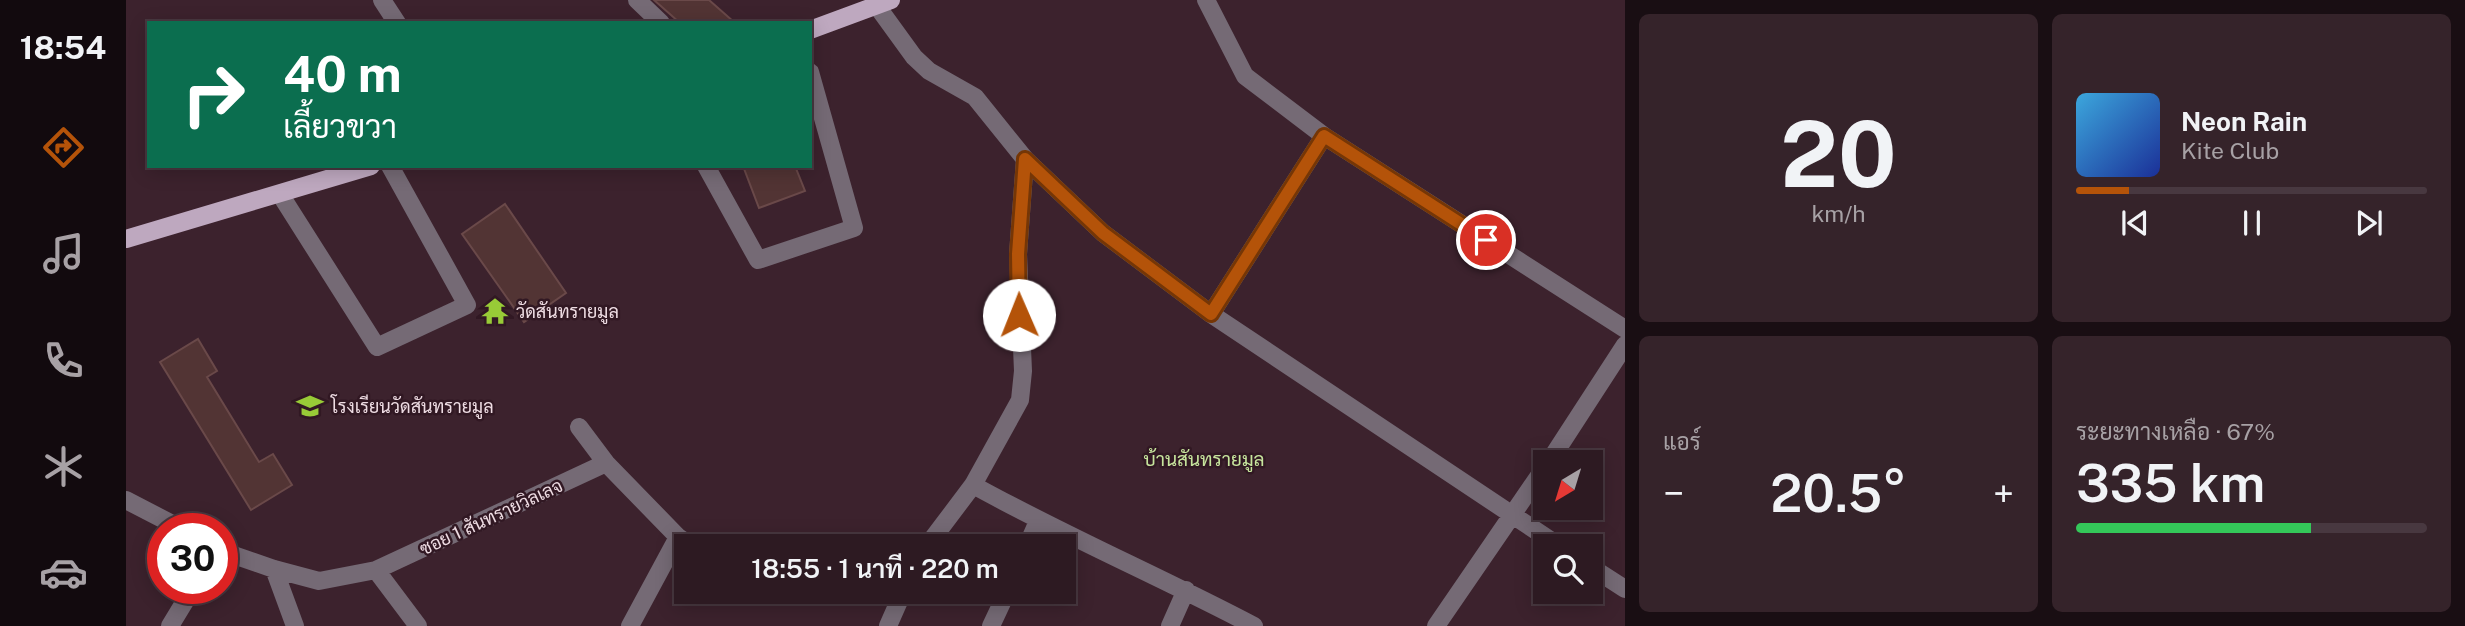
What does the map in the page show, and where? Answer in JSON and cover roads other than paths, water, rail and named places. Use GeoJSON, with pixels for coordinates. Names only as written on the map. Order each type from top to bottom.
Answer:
{"type":"FeatureCollection","features":[{"type":"Feature","properties":{"kind":"main road"},"geometry":{"type":"LineString","coordinates":[[812,29],[884,3]]}},
{"type":"Feature","properties":{"kind":"main road"},"geometry":{"type":"LineString","coordinates":[[126,240],[364,168]]}},
{"type":"Feature","properties":{"kind":"street"},"geometry":{"type":"LineString","coordinates":[[382,0],[396,21]]}},
{"type":"Feature","properties":{"kind":"street"},"geometry":{"type":"LineString","coordinates":[[637,0],[659,21]]}},
{"type":"Feature","properties":{"kind":"street"},"geometry":{"type":"LineString","coordinates":[[1206,0],[1245,76],[1324,136],[1625,328]]}},
{"type":"Feature","properties":{"kind":"street"},"geometry":{"type":"LineString","coordinates":[[884,3],[914,57],[929,71],[975,97],[1025,159],[1103,233],[1211,314],[1541,534]]}},
{"type":"Feature","properties":{"kind":"street"},"geometry":{"type":"LineString","coordinates":[[707,168],[758,260],[855,228],[813,94]]}},
{"type":"Feature","properties":{"kind":"street"},"geometry":{"type":"LineString","coordinates":[[1211,314],[1324,136]]}},
{"type":"Feature","properties":{"kind":"street"},"geometry":{"type":"LineString","coordinates":[[936,534],[973,485],[1020,400],[1023,371],[1018,254],[1025,159]]}},
{"type":"Feature","properties":{"kind":"street"},"geometry":{"type":"LineString","coordinates":[[280,194],[377,347],[467,305],[391,168]]}},
{"type":"Feature","properties":{"kind":"street"},"geometry":{"type":"LineString","coordinates":[[1557,450],[1625,345]]}},
{"type":"Feature","properties":{"kind":"street"},"geometry":{"type":"LineString","coordinates":[[579,428],[606,463],[677,534]]}},
{"type":"Feature","properties":{"kind":"street","name":"ซอย 1 สันทรายวิลเลจ"},"geometry":{"type":"LineString","coordinates":[[238,557],[319,580],[376,570],[606,463]]}},
{"type":"Feature","properties":{"kind":"street"},"geometry":{"type":"LineString","coordinates":[[973,485],[1038,521],[1186,590],[1254,626]]}},
{"type":"Feature","properties":{"kind":"street"},"geometry":{"type":"LineString","coordinates":[[1436,626],[1533,485]]}},
{"type":"Feature","properties":{"kind":"street"},"geometry":{"type":"LineString","coordinates":[[126,500],[151,513]]}},
{"type":"Feature","properties":{"kind":"street"},"geometry":{"type":"LineString","coordinates":[[1032,534],[1038,521]]}},
{"type":"Feature","properties":{"kind":"street"},"geometry":{"type":"LineString","coordinates":[[630,626],[674,559]]}},
{"type":"Feature","properties":{"kind":"street"},"geometry":{"type":"LineString","coordinates":[[274,569],[295,626]]}},
{"type":"Feature","properties":{"kind":"street"},"geometry":{"type":"LineString","coordinates":[[376,570],[418,626]]}},
{"type":"Feature","properties":{"kind":"street"},"geometry":{"type":"LineString","coordinates":[[1603,574],[1625,589]]}},
{"type":"Feature","properties":{"kind":"street"},"geometry":{"type":"LineString","coordinates":[[1170,626],[1186,590]]}},
{"type":"Feature","properties":{"kind":"street"},"geometry":{"type":"LineString","coordinates":[[170,626],[183,604]]}},
{"type":"Feature","properties":{"kind":"street"},"geometry":{"type":"LineString","coordinates":[[888,626],[898,604]]}},
{"type":"Feature","properties":{"kind":"street"},"geometry":{"type":"LineString","coordinates":[[991,626],[1001,604]]}},
{"type":"Feature","properties":{"kind":"place","name":"วัดสันทรายมูล"},"geometry":{"type":"Point","coordinates":[495,311]}},
{"type":"Feature","properties":{"kind":"place","name":"โรงเรียนวัดสันทรายมูล"},"geometry":{"type":"Point","coordinates":[310,406]}},
{"type":"Feature","properties":{"kind":"district","name":"บ้านสันทรายมูล"},"geometry":{"type":"Point","coordinates":[1204,459]}}]}
